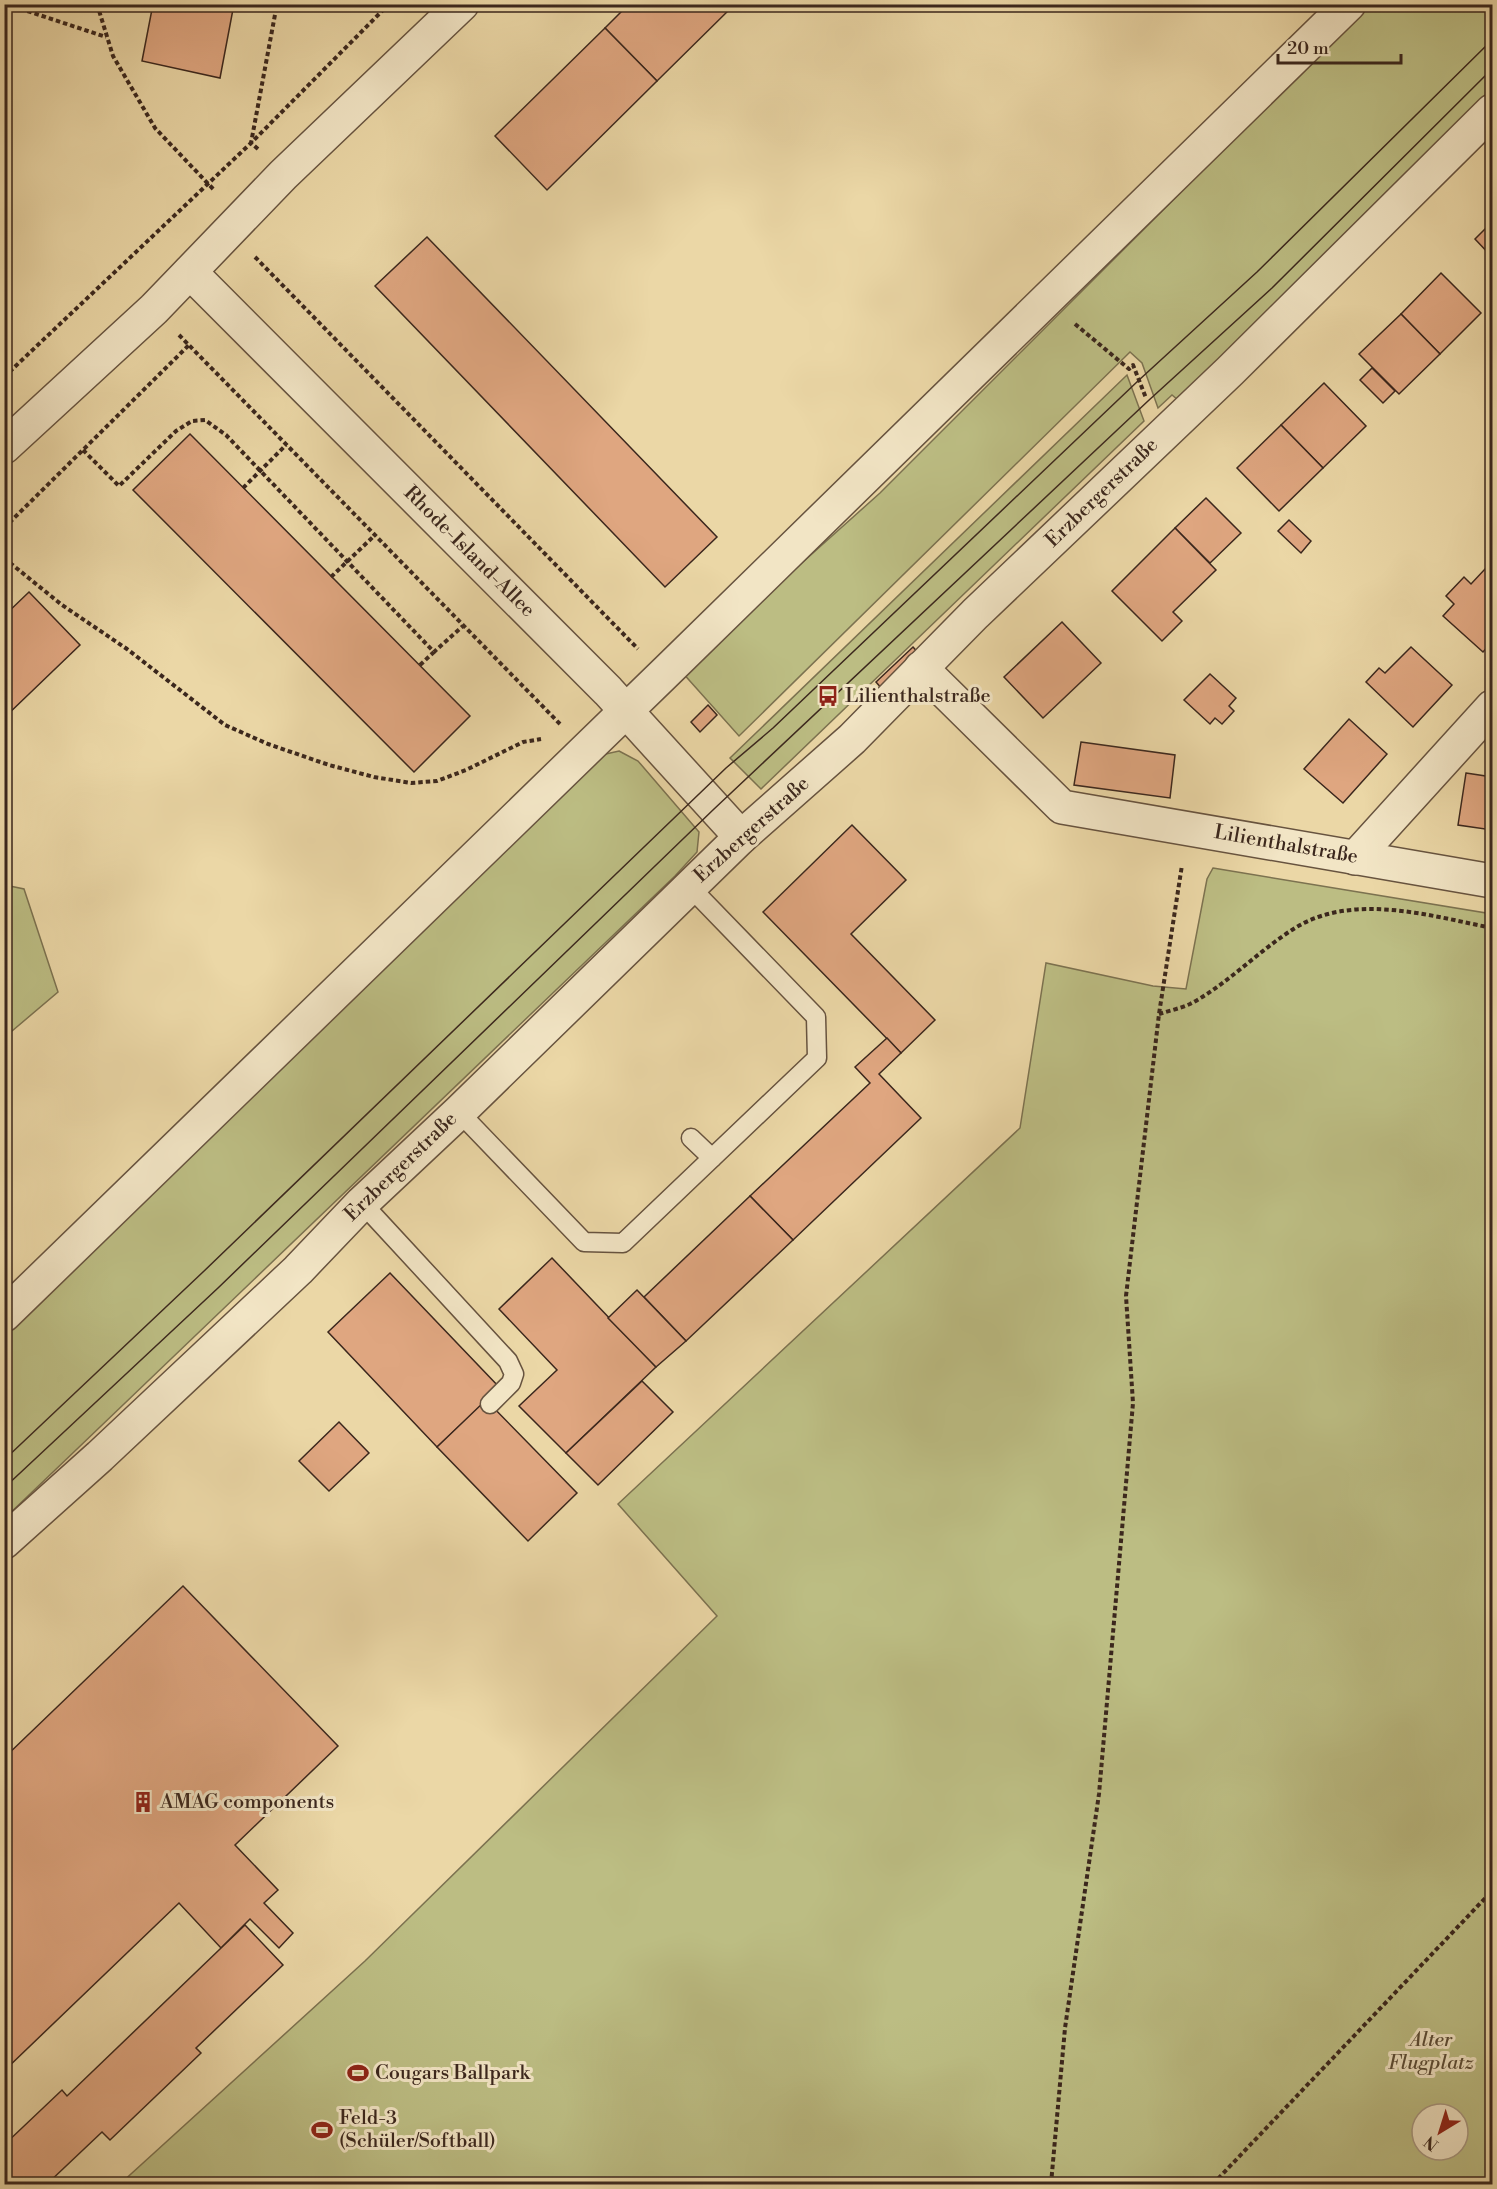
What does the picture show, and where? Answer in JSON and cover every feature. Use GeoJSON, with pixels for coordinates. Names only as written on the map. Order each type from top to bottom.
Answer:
{"type":"FeatureCollection","features":[{"type":"Feature","properties":{"kind":"street"},"geometry":{"type":"LineString","coordinates":[[4,447],[154,309],[283,175],[462,4]]}},
{"type":"Feature","properties":{"kind":"street"},"geometry":{"type":"LineString","coordinates":[[4,1315],[627,711],[1349,4]]}},
{"type":"Feature","properties":{"kind":"street","name":"Erzbergerstraße"},"geometry":{"type":"LineString","coordinates":[[4,1542],[100,1456],[298,1270],[362,1203],[459,1112],[741,837],[852,739],[975,614],[1238,363],[1492,111]]}},
{"type":"Feature","properties":{"kind":"street","name":"Rhode-Island-Allee"},"geometry":{"type":"LineString","coordinates":[[190,272],[627,711],[699,794],[741,837]]}},
{"type":"Feature","properties":{"kind":"street","name":"Lilienthalstraße"},"geometry":{"type":"LineString","coordinates":[[921,668],[1062,807],[1492,881]]}},
{"type":"Feature","properties":{"kind":"street"},"geometry":{"type":"LineString","coordinates":[[1355,858],[1492,707]]}},
{"type":"Feature","properties":{"kind":"lane"},"geometry":{"type":"LineString","coordinates":[[459,1112],[584,1242],[622,1243],[817,1058],[816,1017],[690,886]]}},
{"type":"Feature","properties":{"kind":"lane"},"geometry":{"type":"LineString","coordinates":[[691,1138],[712,1158]]}},
{"type":"Feature","properties":{"kind":"lane"},"geometry":{"type":"LineString","coordinates":[[362,1203],[508,1361],[514,1374],[510,1383],[490,1404]]}},
{"type":"Feature","properties":{"kind":"path"},"geometry":{"type":"LineString","coordinates":[[6,4],[107,38]]}},
{"type":"Feature","properties":{"kind":"path"},"geometry":{"type":"LineString","coordinates":[[97,4],[113,56],[155,128],[207,183],[235,225],[645,656]]}},
{"type":"Feature","properties":{"kind":"path"},"geometry":{"type":"LineString","coordinates":[[251,143],[277,4]]}},
{"type":"Feature","properties":{"kind":"path"},"geometry":{"type":"LineString","coordinates":[[4,377],[251,143],[389,4]]}},
{"type":"Feature","properties":{"kind":"path"},"geometry":{"type":"LineString","coordinates":[[251,143],[283,175]]}},
{"type":"Feature","properties":{"kind":"path"},"geometry":{"type":"LineString","coordinates":[[1046,301],[1129,369],[1133,365],[1148,401]]}},
{"type":"Feature","properties":{"kind":"path"},"geometry":{"type":"LineString","coordinates":[[154,309],[567,731]]}},
{"type":"Feature","properties":{"kind":"path"},"geometry":{"type":"LineString","coordinates":[[4,528],[189,345]]}},
{"type":"Feature","properties":{"kind":"path"},"geometry":{"type":"LineString","coordinates":[[83,450],[119,486],[176,431],[192,421],[205,420],[226,435],[434,652]]}},
{"type":"Feature","properties":{"kind":"path"},"geometry":{"type":"LineString","coordinates":[[243,488],[286,445]]}},
{"type":"Feature","properties":{"kind":"path"},"geometry":{"type":"LineString","coordinates":[[331,577],[375,535]]}},
{"type":"Feature","properties":{"kind":"path"},"geometry":{"type":"LineString","coordinates":[[4,558],[62,605],[127,649],[225,725],[268,744],[329,765],[374,777],[411,783],[436,781],[466,770],[523,742],[550,737]]}},
{"type":"Feature","properties":{"kind":"path"},"geometry":{"type":"LineString","coordinates":[[420,665],[464,626]]}},
{"type":"Feature","properties":{"kind":"path"},"geometry":{"type":"LineString","coordinates":[[1052,2184],[1065,2028],[1100,1794],[1133,1403],[1126,1296],[1160,1014],[1187,827]]}},
{"type":"Feature","properties":{"kind":"path"},"geometry":{"type":"LineString","coordinates":[[1160,1014],[1188,1005],[1209,993],[1295,928],[1319,916],[1350,910],[1383,909],[1492,928]]}},
{"type":"Feature","properties":{"kind":"path"},"geometry":{"type":"LineString","coordinates":[[1213,2184],[1492,1891]]}},
{"type":"Feature","properties":{"kind":"green space"},"geometry":{"type":"Polygon","coordinates":[[[1368,5],[1492,5],[1492,92],[1184,405],[1172,395],[1158,408],[1142,363],[1130,352],[739,736],[681,671],[880,493],[1368,5]]]}},
{"type":"Feature","properties":{"kind":"green space"},"geometry":{"type":"Polygon","coordinates":[[[1127,375],[1144,421],[761,789],[730,758],[1127,375]]]}},
{"type":"Feature","properties":{"kind":"green space"},"geometry":{"type":"Polygon","coordinates":[[[619,751],[638,761],[699,832],[697,852],[675,876],[5,1518],[5,1329],[597,756],[619,751]]]}},
{"type":"Feature","properties":{"kind":"green space","name":"Alter Flugplatz"},"geometry":{"type":"Polygon","coordinates":[[[1213,868],[1492,914],[1492,2184],[120,2184],[365,1961],[717,1616],[618,1504],[1020,1128],[1046,963],[1153,986],[1186,989],[1207,879],[1213,868]]]}},
{"type":"Feature","properties":{"kind":"green space"},"geometry":{"type":"Polygon","coordinates":[[[5,885],[24,889],[58,992],[5,1037],[5,885]]]}},
{"type":"Feature","properties":{"kind":"building"},"geometry":{"type":"Polygon","coordinates":[[[153,4],[234,4],[220,78],[142,61],[153,4]]]}},
{"type":"Feature","properties":{"kind":"building"},"geometry":{"type":"Polygon","coordinates":[[[629,4],[735,4],[657,81],[605,28],[629,4]]]}},
{"type":"Feature","properties":{"kind":"building"},"geometry":{"type":"Polygon","coordinates":[[[605,28],[657,81],[547,190],[495,136],[605,28]]]}},
{"type":"Feature","properties":{"kind":"building"},"geometry":{"type":"Polygon","coordinates":[[[1492,222],[1492,257],[1475,239],[1492,222]]]}},
{"type":"Feature","properties":{"kind":"building"},"geometry":{"type":"Polygon","coordinates":[[[427,237],[717,537],[665,587],[375,286],[427,237]]]}},
{"type":"Feature","properties":{"kind":"building"},"geometry":{"type":"Polygon","coordinates":[[[1441,273],[1481,313],[1440,354],[1401,314],[1441,273]]]}},
{"type":"Feature","properties":{"kind":"building"},"geometry":{"type":"Polygon","coordinates":[[[1401,314],[1440,354],[1399,394],[1359,354],[1401,314]]]}},
{"type":"Feature","properties":{"kind":"building"},"geometry":{"type":"Polygon","coordinates":[[[1372,368],[1395,391],[1383,403],[1360,380],[1372,368]]]}},
{"type":"Feature","properties":{"kind":"building"},"geometry":{"type":"Polygon","coordinates":[[[1324,383],[1366,426],[1323,468],[1281,425],[1324,383]]]}},
{"type":"Feature","properties":{"kind":"building"},"geometry":{"type":"Polygon","coordinates":[[[1281,425],[1323,468],[1279,511],[1237,468],[1281,425]]]}},
{"type":"Feature","properties":{"kind":"building"},"geometry":{"type":"Polygon","coordinates":[[[190,434],[470,716],[414,772],[133,490],[190,434]]]}},
{"type":"Feature","properties":{"kind":"building"},"geometry":{"type":"Polygon","coordinates":[[[1206,498],[1241,533],[1210,563],[1175,528],[1206,498]]]}},
{"type":"Feature","properties":{"kind":"building"},"geometry":{"type":"Polygon","coordinates":[[[1289,520],[1311,541],[1301,553],[1278,531],[1289,520]]]}},
{"type":"Feature","properties":{"kind":"building"},"geometry":{"type":"Polygon","coordinates":[[[1175,528],[1216,570],[1173,612],[1182,621],[1162,641],[1112,591],[1175,528]]]}},
{"type":"Feature","properties":{"kind":"building"},"geometry":{"type":"Polygon","coordinates":[[[1485,569],[1492,576],[1492,642],[1483,652],[1443,616],[1454,604],[1446,596],[1464,577],[1471,584],[1485,569]]]}},
{"type":"Feature","properties":{"kind":"building"},"geometry":{"type":"Polygon","coordinates":[[[29,592],[80,645],[4,718],[4,616],[29,592]]]}},
{"type":"Feature","properties":{"kind":"building"},"geometry":{"type":"Polygon","coordinates":[[[1062,622],[1101,663],[1043,718],[1004,677],[1062,622]]]}},
{"type":"Feature","properties":{"kind":"building"},"geometry":{"type":"Polygon","coordinates":[[[913,647],[920,655],[883,690],[876,682],[913,647]]]}},
{"type":"Feature","properties":{"kind":"building"},"geometry":{"type":"Polygon","coordinates":[[[1411,647],[1452,685],[1413,727],[1366,682],[1379,668],[1385,673],[1411,647]]]}},
{"type":"Feature","properties":{"kind":"building"},"geometry":{"type":"Polygon","coordinates":[[[1210,674],[1236,698],[1229,706],[1234,711],[1222,724],[1215,718],[1210,724],[1184,700],[1210,674]]]}},
{"type":"Feature","properties":{"kind":"building"},"geometry":{"type":"Polygon","coordinates":[[[708,705],[717,715],[700,732],[691,722],[708,705]]]}},
{"type":"Feature","properties":{"kind":"building"},"geometry":{"type":"Polygon","coordinates":[[[1349,719],[1387,754],[1343,803],[1304,769],[1349,719]]]}},
{"type":"Feature","properties":{"kind":"building"},"geometry":{"type":"Polygon","coordinates":[[[1081,742],[1175,755],[1170,798],[1074,785],[1081,742]]]}},
{"type":"Feature","properties":{"kind":"building"},"geometry":{"type":"Polygon","coordinates":[[[1466,773],[1492,777],[1492,830],[1458,825],[1466,773]]]}},
{"type":"Feature","properties":{"kind":"building"},"geometry":{"type":"Polygon","coordinates":[[[852,825],[906,880],[851,934],[935,1020],[901,1053],[763,912],[852,825]]]}},
{"type":"Feature","properties":{"kind":"building"},"geometry":{"type":"Polygon","coordinates":[[[887,1038],[901,1053],[879,1074],[921,1118],[793,1240],[750,1196],[870,1083],[855,1067],[887,1038]]]}},
{"type":"Feature","properties":{"kind":"building"},"geometry":{"type":"Polygon","coordinates":[[[750,1196],[793,1240],[686,1341],[644,1297],[750,1196]]]}},
{"type":"Feature","properties":{"kind":"building"},"geometry":{"type":"Polygon","coordinates":[[[552,1258],[656,1367],[566,1453],[519,1406],[557,1370],[499,1309],[552,1258]]]}},
{"type":"Feature","properties":{"kind":"building"},"geometry":{"type":"Polygon","coordinates":[[[390,1273],[500,1388],[437,1447],[328,1332],[390,1273]]]}},
{"type":"Feature","properties":{"kind":"building"},"geometry":{"type":"Polygon","coordinates":[[[637,1290],[686,1341],[656,1367],[608,1318],[637,1290]]]}},
{"type":"Feature","properties":{"kind":"building"},"geometry":{"type":"Polygon","coordinates":[[[642,1381],[673,1412],[598,1485],[566,1453],[642,1381]]]}},
{"type":"Feature","properties":{"kind":"building"},"geometry":{"type":"Polygon","coordinates":[[[486,1400],[577,1493],[528,1541],[437,1447],[486,1400]]]}},
{"type":"Feature","properties":{"kind":"building"},"geometry":{"type":"Polygon","coordinates":[[[339,1422],[369,1453],[329,1491],[299,1461],[339,1422]]]}},
{"type":"Feature","properties":{"kind":"building","name":"AMAG components"},"geometry":{"type":"Polygon","coordinates":[[[183,1586],[338,1746],[235,1845],[278,1890],[264,1903],[293,1933],[279,1948],[250,1919],[221,1948],[179,1903],[4,2071],[4,1758],[183,1586]]]}},
{"type":"Feature","properties":{"kind":"building"},"geometry":{"type":"Polygon","coordinates":[[[245,1925],[283,1965],[196,2048],[201,2053],[110,2140],[102,2132],[47,2184],[4,2184],[4,2145],[62,2090],[67,2096],[245,1925]]]}},
{"type":"Feature","properties":{"kind":"tram line"},"geometry":{"type":"LineString","coordinates":[[4,1460],[203,1272],[726,768],[773,728],[1139,380],[1257,272],[1492,40]]}},
{"type":"Feature","properties":{"kind":"tram line"},"geometry":{"type":"LineString","coordinates":[[4,1488],[218,1288],[714,809],[1148,401],[1272,288],[1492,69]]}},
{"type":"Feature","properties":{"kind":"place","name":"Lilienthalstraße"},"geometry":{"type":"Point","coordinates":[828,696]}},
{"type":"Feature","properties":{"kind":"place","name":"AMAG components"},"geometry":{"type":"Point","coordinates":[143,1802]}},
{"type":"Feature","properties":{"kind":"place","name":"Cougars Ballpark"},"geometry":{"type":"Point","coordinates":[358,2073]}},
{"type":"Feature","properties":{"kind":"place","name":"Feld-3 (Schüler/Softball)"},"geometry":{"type":"Point","coordinates":[322,2130]}}]}
